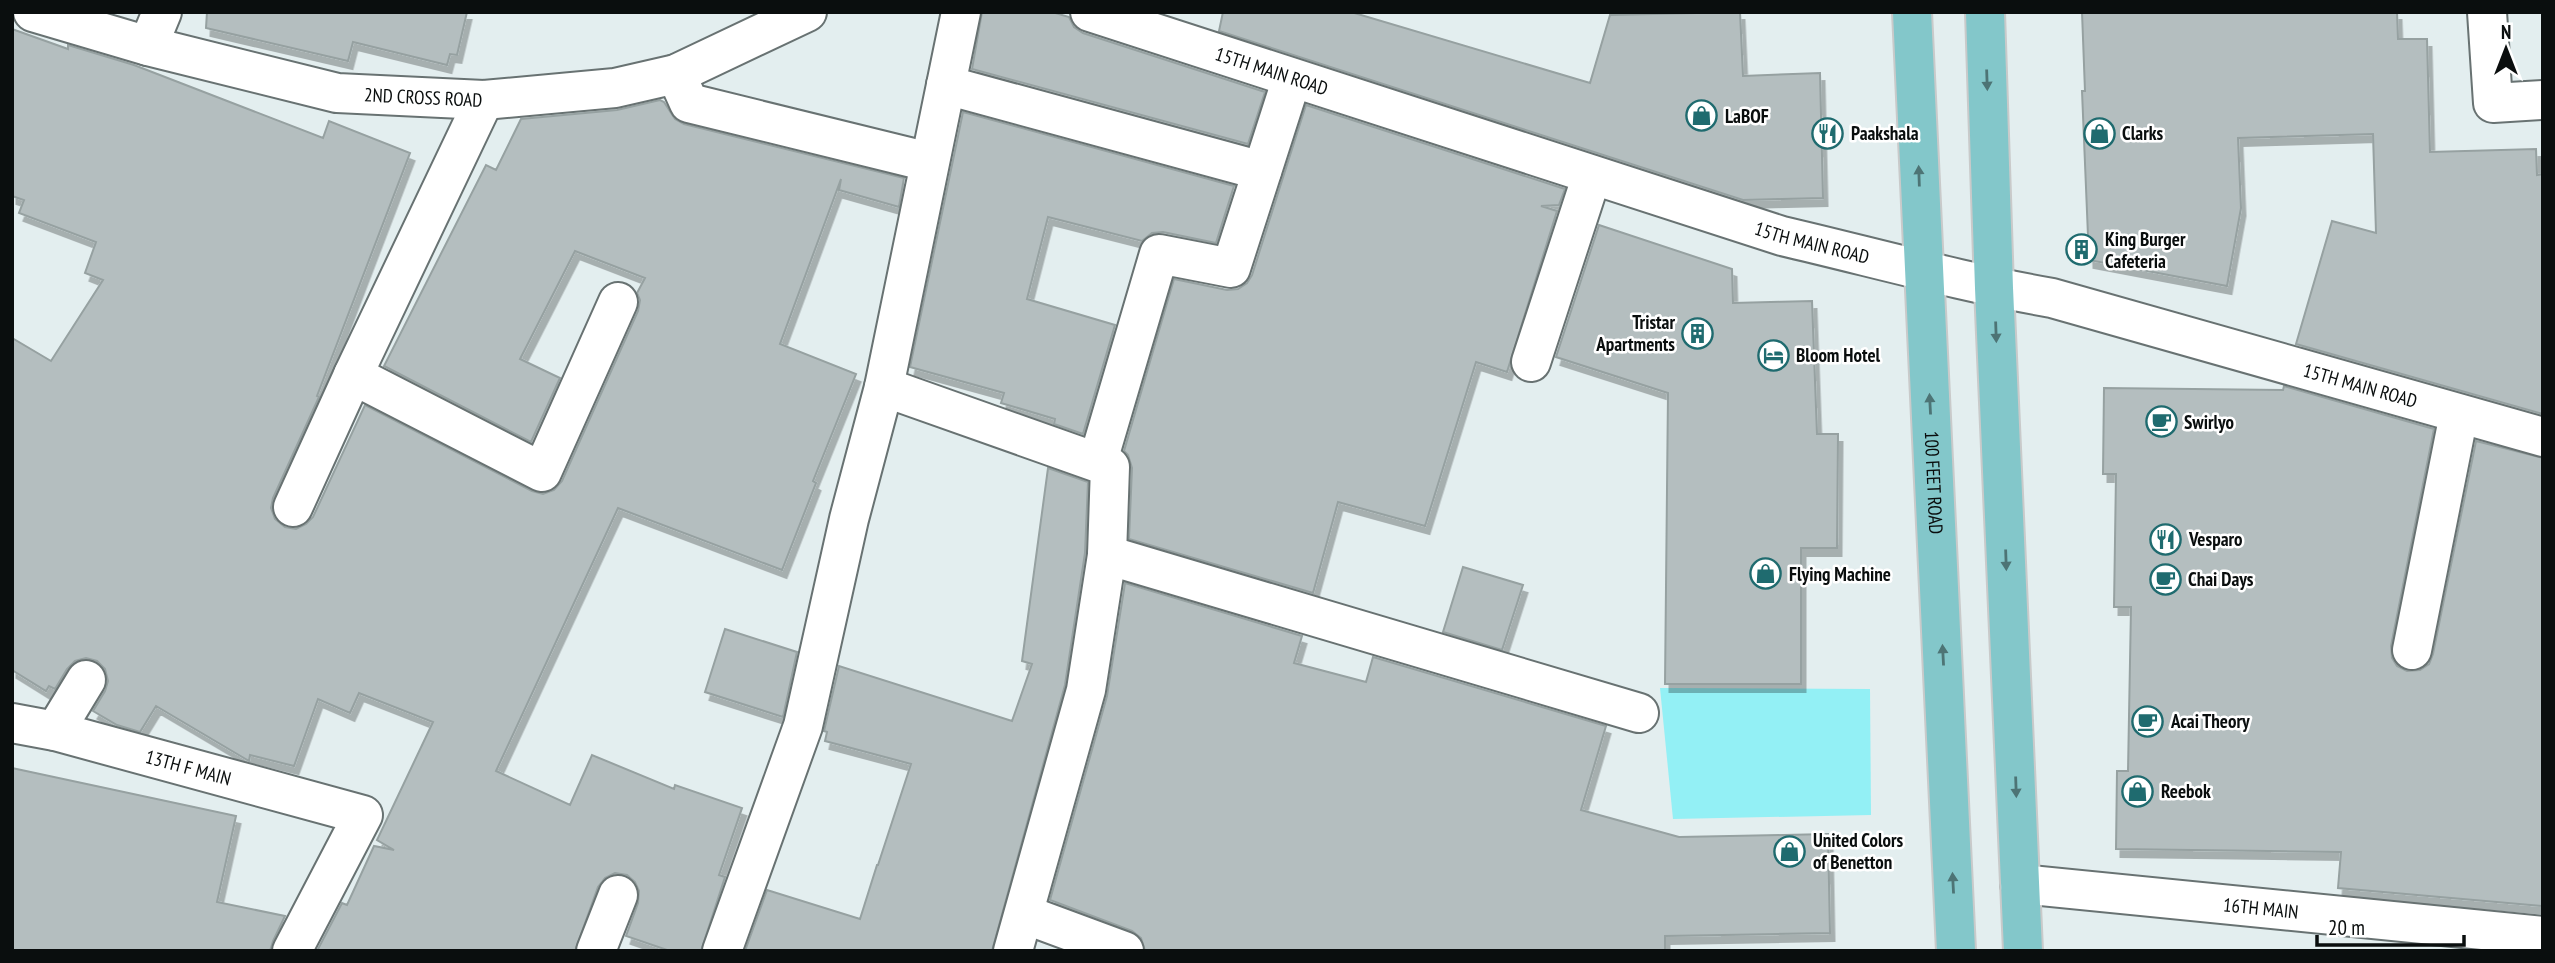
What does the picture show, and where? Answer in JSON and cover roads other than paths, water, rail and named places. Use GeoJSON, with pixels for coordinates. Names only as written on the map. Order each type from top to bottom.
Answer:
{"type":"FeatureCollection","features":[{"type":"Feature","properties":{"kind":"main road","name":"100 FEET ROAD"},"geometry":{"type":"LineString","coordinates":[[1912,12],[1956,951]]}},
{"type":"Feature","properties":{"kind":"main road"},"geometry":{"type":"LineString","coordinates":[[1985,12],[1994,288],[2023,951]]}},
{"type":"Feature","properties":{"kind":"street","name":"2ND CROSS ROAD"},"geometry":{"type":"LineString","coordinates":[[33,12],[155,29],[337,93],[484,100],[615,88],[677,74],[807,12]]}},
{"type":"Feature","properties":{"kind":"street"},"geometry":{"type":"LineString","coordinates":[[722,951],[803,726],[849,519],[884,387],[961,12]]}},
{"type":"Feature","properties":{"kind":"street","name":"15TH MAIN ROAD"},"geometry":{"type":"LineString","coordinates":[[1090,12],[1782,236],[1882,259],[1923,272],[2052,298],[2543,437]]}},
{"type":"Feature","properties":{"kind":"street"},"geometry":{"type":"LineString","coordinates":[[2487,12],[2493,103],[2543,100]]}},
{"type":"Feature","properties":{"kind":"street"},"geometry":{"type":"LineString","coordinates":[[677,74],[689,103],[929,162]]}},
{"type":"Feature","properties":{"kind":"street"},"geometry":{"type":"LineString","coordinates":[[1098,461],[1159,254],[1231,268],[1292,78]]}},
{"type":"Feature","properties":{"kind":"street"},"geometry":{"type":"LineString","coordinates":[[946,85],[1262,171]]}},
{"type":"Feature","properties":{"kind":"street"},"geometry":{"type":"LineString","coordinates":[[293,507],[484,100]]}},
{"type":"Feature","properties":{"kind":"street"},"geometry":{"type":"LineString","coordinates":[[1531,362],[1592,175]]}},
{"type":"Feature","properties":{"kind":"street"},"geometry":{"type":"LineString","coordinates":[[353,375],[542,472],[618,302]]}},
{"type":"Feature","properties":{"kind":"street"},"geometry":{"type":"LineString","coordinates":[[884,387],[1110,467],[1107,555],[1086,690],[1013,951]]}},
{"type":"Feature","properties":{"kind":"street"},"geometry":{"type":"LineString","coordinates":[[2412,650],[2459,414]]}},
{"type":"Feature","properties":{"kind":"street"},"geometry":{"type":"LineString","coordinates":[[1107,555],[1639,713]]}},
{"type":"Feature","properties":{"kind":"street"},"geometry":{"type":"LineString","coordinates":[[55,731],[86,680]]}},
{"type":"Feature","properties":{"kind":"street","name":"13TH F MAIN"},"geometry":{"type":"LineString","coordinates":[[12,723],[55,731],[363,815],[292,951]]}},
{"type":"Feature","properties":{"kind":"street","name":"16TH MAIN"},"geometry":{"type":"LineString","coordinates":[[2020,884],[2519,940]]}},
{"type":"Feature","properties":{"kind":"street"},"geometry":{"type":"LineString","coordinates":[[596,951],[618,895]]}},
{"type":"Feature","properties":{"kind":"street"},"geometry":{"type":"LineString","coordinates":[[1024,914],[1124,951]]}},
{"type":"Feature","properties":{"kind":"place","name":"LaBOF"},"geometry":{"type":"Point","coordinates":[1702,116]}},
{"type":"Feature","properties":{"kind":"place","name":"Paakshala"},"geometry":{"type":"Point","coordinates":[1828,133]}},
{"type":"Feature","properties":{"kind":"place","name":"Clarks"},"geometry":{"type":"Point","coordinates":[2099,133]}},
{"type":"Feature","properties":{"kind":"place","name":"King Burger Cafeteria"},"geometry":{"type":"Point","coordinates":[2082,250]}},
{"type":"Feature","properties":{"kind":"place","name":"Tristar Apartments"},"geometry":{"type":"Point","coordinates":[1698,333]}},
{"type":"Feature","properties":{"kind":"place","name":"Bloom Hotel"},"geometry":{"type":"Point","coordinates":[1773,355]}},
{"type":"Feature","properties":{"kind":"place","name":"Swirlyo"},"geometry":{"type":"Point","coordinates":[2161,422]}},
{"type":"Feature","properties":{"kind":"place","name":"Vesparo"},"geometry":{"type":"Point","coordinates":[2166,539]}},
{"type":"Feature","properties":{"kind":"place","name":"Flying Machine"},"geometry":{"type":"Point","coordinates":[1766,574]}},
{"type":"Feature","properties":{"kind":"place","name":"Chai Days"},"geometry":{"type":"Point","coordinates":[2165,579]}},
{"type":"Feature","properties":{"kind":"place","name":"Acai Theory"},"geometry":{"type":"Point","coordinates":[2148,721]}},
{"type":"Feature","properties":{"kind":"place","name":"Reebok"},"geometry":{"type":"Point","coordinates":[2138,791]}},
{"type":"Feature","properties":{"kind":"place","name":"United Colors of Benetton"},"geometry":{"type":"Point","coordinates":[1790,851]}}]}
